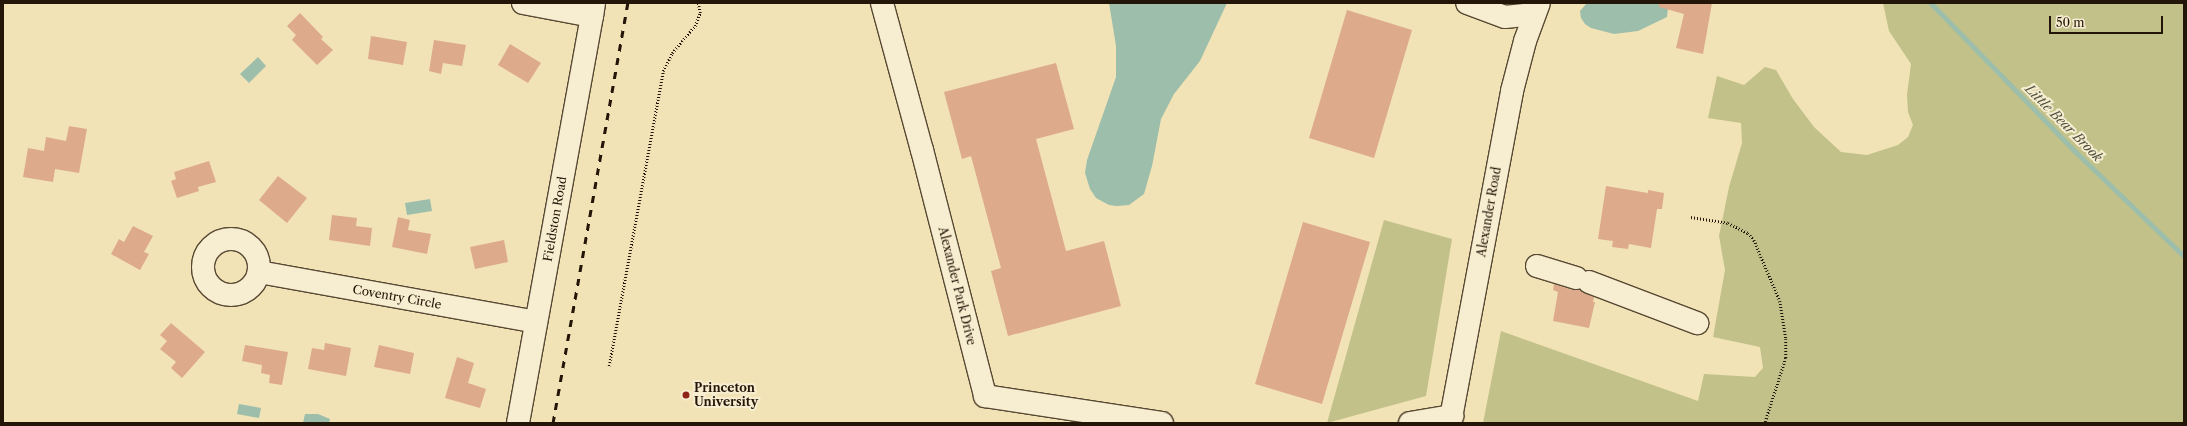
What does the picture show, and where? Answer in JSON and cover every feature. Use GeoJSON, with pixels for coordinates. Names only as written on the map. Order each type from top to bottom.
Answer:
{"type":"FeatureCollection","features":[{"type":"Feature","properties":{"kind":"street","name":"Fieldston Road"},"geometry":{"type":"LineString","coordinates":[[518,423],[593,9],[524,3]]}},
{"type":"Feature","properties":{"kind":"street","name":"Alexander Park Drive"},"geometry":{"type":"LineString","coordinates":[[882,3],[922,150],[985,396],[1162,423]]}},
{"type":"Feature","properties":{"kind":"street"},"geometry":{"type":"LineString","coordinates":[[1467,3],[1505,17],[1532,7]]}},
{"type":"Feature","properties":{"kind":"street","name":"Alexander Road"},"geometry":{"type":"LineString","coordinates":[[1451,420],[1512,91],[1532,7]]}},
{"type":"Feature","properties":{"kind":"street"},"geometry":{"type":"LineString","coordinates":[[1537,266],[1582,280],[1697,323]]}},
{"type":"Feature","properties":{"kind":"street","name":"Coventry Circle"},"geometry":{"type":"LineString","coordinates":[[258,272],[536,322]]}},
{"type":"Feature","properties":{"kind":"street"},"geometry":{"type":"LineString","coordinates":[[1410,423],[1451,420]]}},
{"type":"Feature","properties":{"kind":"path"},"geometry":{"type":"LineString","coordinates":[[609,366],[663,71],[672,53],[695,26],[700,14],[698,3]]}},
{"type":"Feature","properties":{"kind":"path"},"geometry":{"type":"LineString","coordinates":[[1691,218],[1728,224],[1748,233],[1754,240],[1780,301],[1786,339],[1786,358],[1765,423]]}},
{"type":"Feature","properties":{"kind":"green space"},"geometry":{"type":"Polygon","coordinates":[[[1883,3],[2184,3],[2184,423],[1483,423],[1501,331],[1698,401],[1704,374],[1755,377],[1763,368],[1760,347],[1713,337],[1725,270],[1719,236],[1729,187],[1742,143],[1741,123],[1708,118],[1717,76],[1744,85],[1765,67],[1776,70],[1793,99],[1814,127],[1841,152],[1867,155],[1898,145],[1908,137],[1913,125],[1908,112],[1907,95],[1911,64],[1889,31],[1883,3]]]}},
{"type":"Feature","properties":{"kind":"green space"},"geometry":{"type":"Polygon","coordinates":[[[1384,220],[1452,239],[1426,396],[1327,423],[1384,220]]]}},
{"type":"Feature","properties":{"kind":"shaded area"},"geometry":{"type":"Polygon","coordinates":[[[1109,3],[1227,3],[1200,61],[1174,94],[1161,119],[1152,166],[1144,194],[1129,205],[1117,206],[1109,205],[1096,198],[1090,189],[1085,173],[1087,160],[1116,77],[1116,46],[1109,3]]]}},
{"type":"Feature","properties":{"kind":"shaded area"},"geometry":{"type":"Polygon","coordinates":[[[1587,3],[1666,3],[1668,8],[1667,17],[1638,31],[1614,34],[1591,28],[1585,24],[1581,18],[1580,11],[1587,3]]]}},
{"type":"Feature","properties":{"kind":"shaded area"},"geometry":{"type":"Polygon","coordinates":[[[258,57],[266,66],[249,83],[240,74],[258,57]]]}},
{"type":"Feature","properties":{"kind":"shaded area"},"geometry":{"type":"Polygon","coordinates":[[[430,199],[432,211],[407,215],[405,203],[430,199]]]}},
{"type":"Feature","properties":{"kind":"shaded area"},"geometry":{"type":"Polygon","coordinates":[[[239,404],[261,408],[259,418],[237,414],[239,404]]]}},
{"type":"Feature","properties":{"kind":"shaded area"},"geometry":{"type":"Polygon","coordinates":[[[305,414],[318,414],[330,419],[329,423],[303,423],[305,414]]]}},
{"type":"Feature","properties":{"kind":"building"},"geometry":{"type":"Polygon","coordinates":[[[1659,3],[1712,3],[1703,54],[1676,48],[1684,14],[1659,7],[1659,3]]]}},
{"type":"Feature","properties":{"kind":"building"},"geometry":{"type":"Polygon","coordinates":[[[1347,10],[1412,30],[1374,158],[1309,138],[1347,10]]]}},
{"type":"Feature","properties":{"kind":"building"},"geometry":{"type":"Polygon","coordinates":[[[300,13],[323,37],[321,39],[333,50],[317,65],[292,40],[296,35],[287,26],[300,13]]]}},
{"type":"Feature","properties":{"kind":"building"},"geometry":{"type":"Polygon","coordinates":[[[371,36],[407,42],[403,65],[368,59],[371,36]]]}},
{"type":"Feature","properties":{"kind":"building"},"geometry":{"type":"Polygon","coordinates":[[[434,40],[466,45],[462,66],[443,63],[441,74],[429,71],[434,40]]]}},
{"type":"Feature","properties":{"kind":"building"},"geometry":{"type":"Polygon","coordinates":[[[510,44],[541,63],[528,83],[498,65],[510,44]]]}},
{"type":"Feature","properties":{"kind":"building"},"geometry":{"type":"Polygon","coordinates":[[[1056,63],[1074,129],[1036,139],[1066,251],[1104,241],[1121,306],[1008,336],[991,271],[1001,268],[971,156],[962,159],[944,92],[1056,63]]]}},
{"type":"Feature","properties":{"kind":"building"},"geometry":{"type":"Polygon","coordinates":[[[69,126],[87,129],[79,173],[55,169],[53,182],[23,177],[28,148],[44,151],[46,137],[66,141],[69,126]]]}},
{"type":"Feature","properties":{"kind":"building"},"geometry":{"type":"Polygon","coordinates":[[[209,161],[216,182],[198,187],[199,191],[177,198],[171,181],[176,179],[174,172],[209,161]]]}},
{"type":"Feature","properties":{"kind":"building"},"geometry":{"type":"Polygon","coordinates":[[[278,176],[307,198],[287,223],[259,200],[278,176]]]}},
{"type":"Feature","properties":{"kind":"building"},"geometry":{"type":"Polygon","coordinates":[[[1606,186],[1648,193],[1648,190],[1664,193],[1662,209],[1657,209],[1651,248],[1629,244],[1628,249],[1612,247],[1613,241],[1598,239],[1606,186]]]}},
{"type":"Feature","properties":{"kind":"building"},"geometry":{"type":"Polygon","coordinates":[[[332,215],[357,218],[356,226],[372,228],[370,246],[329,240],[332,215]]]}},
{"type":"Feature","properties":{"kind":"building"},"geometry":{"type":"Polygon","coordinates":[[[398,217],[410,220],[408,230],[431,234],[427,254],[392,247],[398,217]]]}},
{"type":"Feature","properties":{"kind":"building"},"geometry":{"type":"Polygon","coordinates":[[[1303,222],[1370,242],[1322,404],[1255,384],[1303,222]]]}},
{"type":"Feature","properties":{"kind":"building"},"geometry":{"type":"Polygon","coordinates":[[[133,226],[153,236],[144,252],[149,254],[140,270],[111,254],[119,239],[124,242],[133,226]]]}},
{"type":"Feature","properties":{"kind":"building"},"geometry":{"type":"Polygon","coordinates":[[[504,240],[508,262],[475,269],[470,247],[504,240]]]}},
{"type":"Feature","properties":{"kind":"building"},"geometry":{"type":"Polygon","coordinates":[[[1554,284],[1572,290],[1579,290],[1594,297],[1593,302],[1595,302],[1589,328],[1553,321],[1558,292],[1553,290],[1554,284]]]}},
{"type":"Feature","properties":{"kind":"building"},"geometry":{"type":"Polygon","coordinates":[[[171,323],[205,352],[182,378],[171,368],[176,362],[160,349],[167,341],[160,335],[171,323]]]}},
{"type":"Feature","properties":{"kind":"building"},"geometry":{"type":"Polygon","coordinates":[[[325,343],[351,348],[346,376],[308,369],[312,348],[324,350],[325,343]]]}},
{"type":"Feature","properties":{"kind":"building"},"geometry":{"type":"Polygon","coordinates":[[[245,345],[288,352],[282,385],[269,383],[270,375],[261,373],[262,365],[242,361],[245,345]]]}},
{"type":"Feature","properties":{"kind":"building"},"geometry":{"type":"Polygon","coordinates":[[[379,345],[414,353],[410,374],[374,367],[379,345]]]}},
{"type":"Feature","properties":{"kind":"building"},"geometry":{"type":"Polygon","coordinates":[[[457,357],[474,363],[468,383],[486,389],[480,408],[445,398],[457,357]]]}},
{"type":"Feature","properties":{"kind":"waterway","name":"Little Bear Brook"},"geometry":{"type":"LineString","coordinates":[[1931,3],[2075,151],[2184,256]]}},
{"type":"Feature","properties":{"kind":"railway"},"geometry":{"type":"LineString","coordinates":[[553,423],[628,3]]}},
{"type":"Feature","properties":{"kind":"place","name":"Princeton University"},"geometry":{"type":"Point","coordinates":[686,395]}}]}
